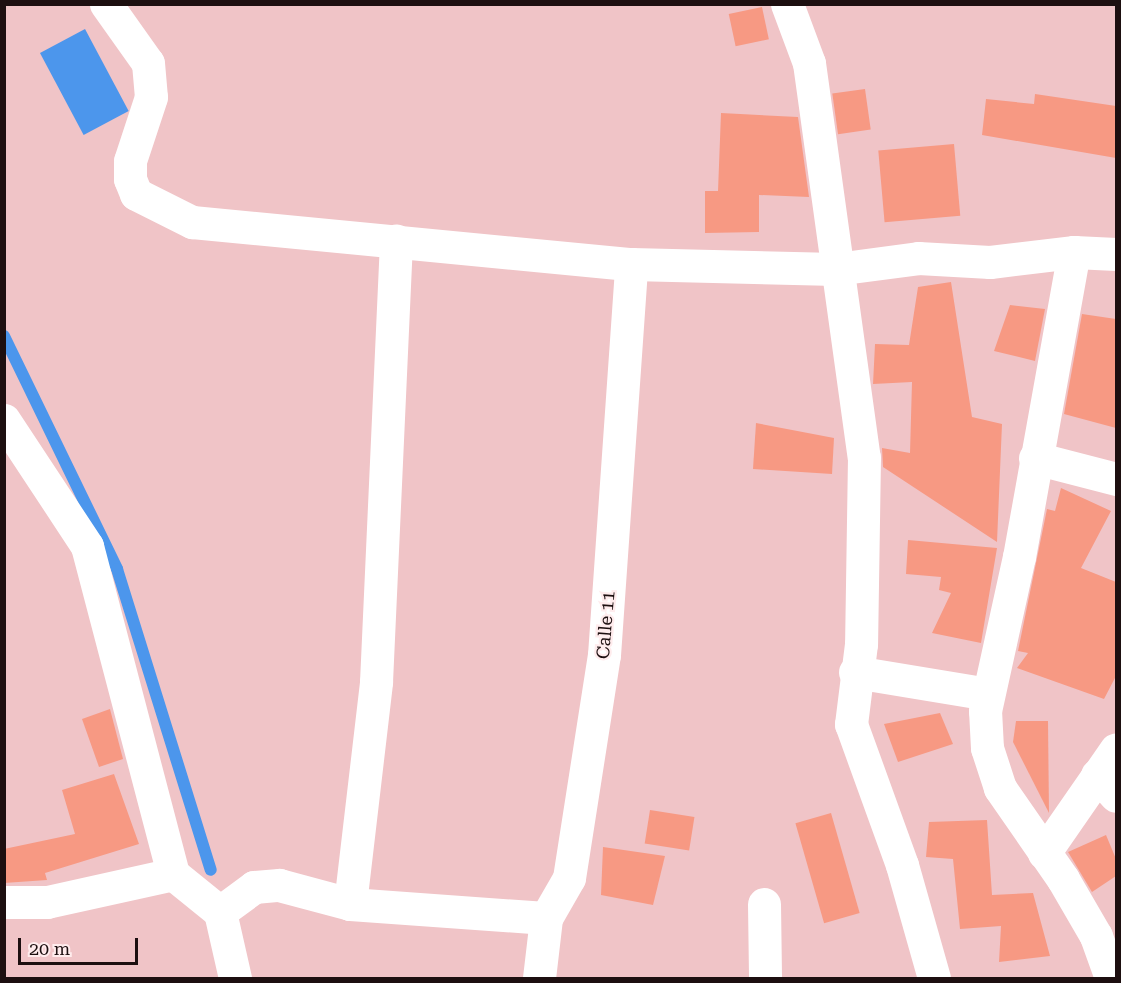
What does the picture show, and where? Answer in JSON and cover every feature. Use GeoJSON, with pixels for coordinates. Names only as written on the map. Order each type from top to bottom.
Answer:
{"type":"FeatureCollection","features":[{"type":"Feature","properties":{"kind":"street"},"geometry":{"type":"LineString","coordinates":[[106,4],[148,63],[151,97],[130,161],[136,194],[192,222],[631,264],[836,269],[918,258],[990,261],[1074,252],[1116,254]]}},
{"type":"Feature","properties":{"kind":"street"},"geometry":{"type":"LineString","coordinates":[[787,4],[809,63],[864,457],[861,644],[855,672],[850,724],[902,865],[934,978]]}},
{"type":"Feature","properties":{"kind":"street"},"geometry":{"type":"LineString","coordinates":[[350,904],[376,682],[396,240]]}},
{"type":"Feature","properties":{"kind":"street"},"geometry":{"type":"LineString","coordinates":[[1074,252],[988,693],[987,748],[1000,788],[1096,936],[1111,978]]}},
{"type":"Feature","properties":{"kind":"street","name":"Calle 11"},"geometry":{"type":"LineString","coordinates":[[539,978],[546,918],[569,878],[604,655],[631,264]]}},
{"type":"Feature","properties":{"kind":"street"},"geometry":{"type":"LineString","coordinates":[[4,420],[87,546],[173,874],[220,912],[235,978]]}},
{"type":"Feature","properties":{"kind":"street"},"geometry":{"type":"LineString","coordinates":[[1035,458],[1116,479]]}},
{"type":"Feature","properties":{"kind":"street"},"geometry":{"type":"LineString","coordinates":[[855,672],[988,693]]}},
{"type":"Feature","properties":{"kind":"street"},"geometry":{"type":"LineString","coordinates":[[1044,853],[1107,786],[1116,749]]}},
{"type":"Feature","properties":{"kind":"street"},"geometry":{"type":"LineString","coordinates":[[4,902],[47,902],[173,874]]}},
{"type":"Feature","properties":{"kind":"street"},"geometry":{"type":"LineString","coordinates":[[220,912],[254,887],[279,885],[350,904],[546,918]]}},
{"type":"Feature","properties":{"kind":"street"},"geometry":{"type":"LineString","coordinates":[[764,904],[765,978]]}},
{"type":"Feature","properties":{"kind":"water"},"geometry":{"type":"Polygon","coordinates":[[[85,29],[129,111],[84,135],[40,53],[85,29]]]}},
{"type":"Feature","properties":{"kind":"building"},"geometry":{"type":"Polygon","coordinates":[[[762,7],[769,39],[736,46],[729,14],[762,7]]]}},
{"type":"Feature","properties":{"kind":"building"},"geometry":{"type":"Polygon","coordinates":[[[865,89],[871,130],[838,134],[832,94],[865,89]]]}},
{"type":"Feature","properties":{"kind":"building"},"geometry":{"type":"Polygon","coordinates":[[[1035,94],[1116,106],[1116,158],[982,135],[986,99],[1034,104],[1035,94]]]}},
{"type":"Feature","properties":{"kind":"building"},"geometry":{"type":"Polygon","coordinates":[[[721,113],[798,117],[809,197],[759,195],[759,232],[705,233],[705,191],[718,191],[721,113]]]}},
{"type":"Feature","properties":{"kind":"building"},"geometry":{"type":"Polygon","coordinates":[[[954,144],[960,216],[885,222],[878,151],[954,144]]]}},
{"type":"Feature","properties":{"kind":"building"},"geometry":{"type":"Polygon","coordinates":[[[951,282],[972,417],[1002,424],[997,542],[883,467],[882,448],[910,453],[912,382],[873,384],[875,344],[909,345],[918,287],[951,282]]]}},
{"type":"Feature","properties":{"kind":"building"},"geometry":{"type":"Polygon","coordinates":[[[1010,305],[1045,309],[1035,361],[994,351],[1010,305]]]}},
{"type":"Feature","properties":{"kind":"building"},"geometry":{"type":"Polygon","coordinates":[[[1082,314],[1116,319],[1116,428],[1064,414],[1082,314]]]}},
{"type":"Feature","properties":{"kind":"building"},"geometry":{"type":"Polygon","coordinates":[[[756,423],[834,438],[832,474],[753,469],[756,423]]]}},
{"type":"Feature","properties":{"kind":"building"},"geometry":{"type":"Polygon","coordinates":[[[1061,488],[1111,511],[1081,568],[1116,582],[1116,676],[1104,699],[1017,668],[1028,653],[1018,651],[1047,509],[1055,511],[1061,488]]]}},
{"type":"Feature","properties":{"kind":"building"},"geometry":{"type":"Polygon","coordinates":[[[908,540],[997,548],[981,643],[932,633],[951,593],[939,590],[941,577],[906,574],[908,540]]]}},
{"type":"Feature","properties":{"kind":"building"},"geometry":{"type":"Polygon","coordinates":[[[110,709],[123,759],[99,767],[82,719],[110,709]]]}},
{"type":"Feature","properties":{"kind":"building"},"geometry":{"type":"Polygon","coordinates":[[[940,713],[953,744],[898,762],[884,724],[940,713]]]}},
{"type":"Feature","properties":{"kind":"building"},"geometry":{"type":"Polygon","coordinates":[[[1016,721],[1048,721],[1049,813],[1013,742],[1016,721]]]}},
{"type":"Feature","properties":{"kind":"building"},"geometry":{"type":"Polygon","coordinates":[[[114,774],[139,844],[45,873],[47,880],[4,883],[4,849],[75,834],[62,790],[114,774]]]}},
{"type":"Feature","properties":{"kind":"building"},"geometry":{"type":"Polygon","coordinates":[[[650,810],[694,817],[689,851],[645,844],[650,810]]]}},
{"type":"Feature","properties":{"kind":"building"},"geometry":{"type":"Polygon","coordinates":[[[831,813],[860,913],[824,923],[795,823],[831,813]]]}},
{"type":"Feature","properties":{"kind":"building"},"geometry":{"type":"Polygon","coordinates":[[[987,820],[992,895],[1033,893],[1050,956],[999,962],[1001,926],[960,929],[953,859],[926,857],[929,822],[987,820]]]}},
{"type":"Feature","properties":{"kind":"building"},"geometry":{"type":"Polygon","coordinates":[[[1106,835],[1116,859],[1116,876],[1092,892],[1068,852],[1106,835]]]}},
{"type":"Feature","properties":{"kind":"building"},"geometry":{"type":"Polygon","coordinates":[[[603,847],[665,856],[653,905],[601,895],[603,847]]]}},
{"type":"Feature","properties":{"kind":"waterway"},"geometry":{"type":"LineString","coordinates":[[4,336],[117,569],[211,870]]}}]}
